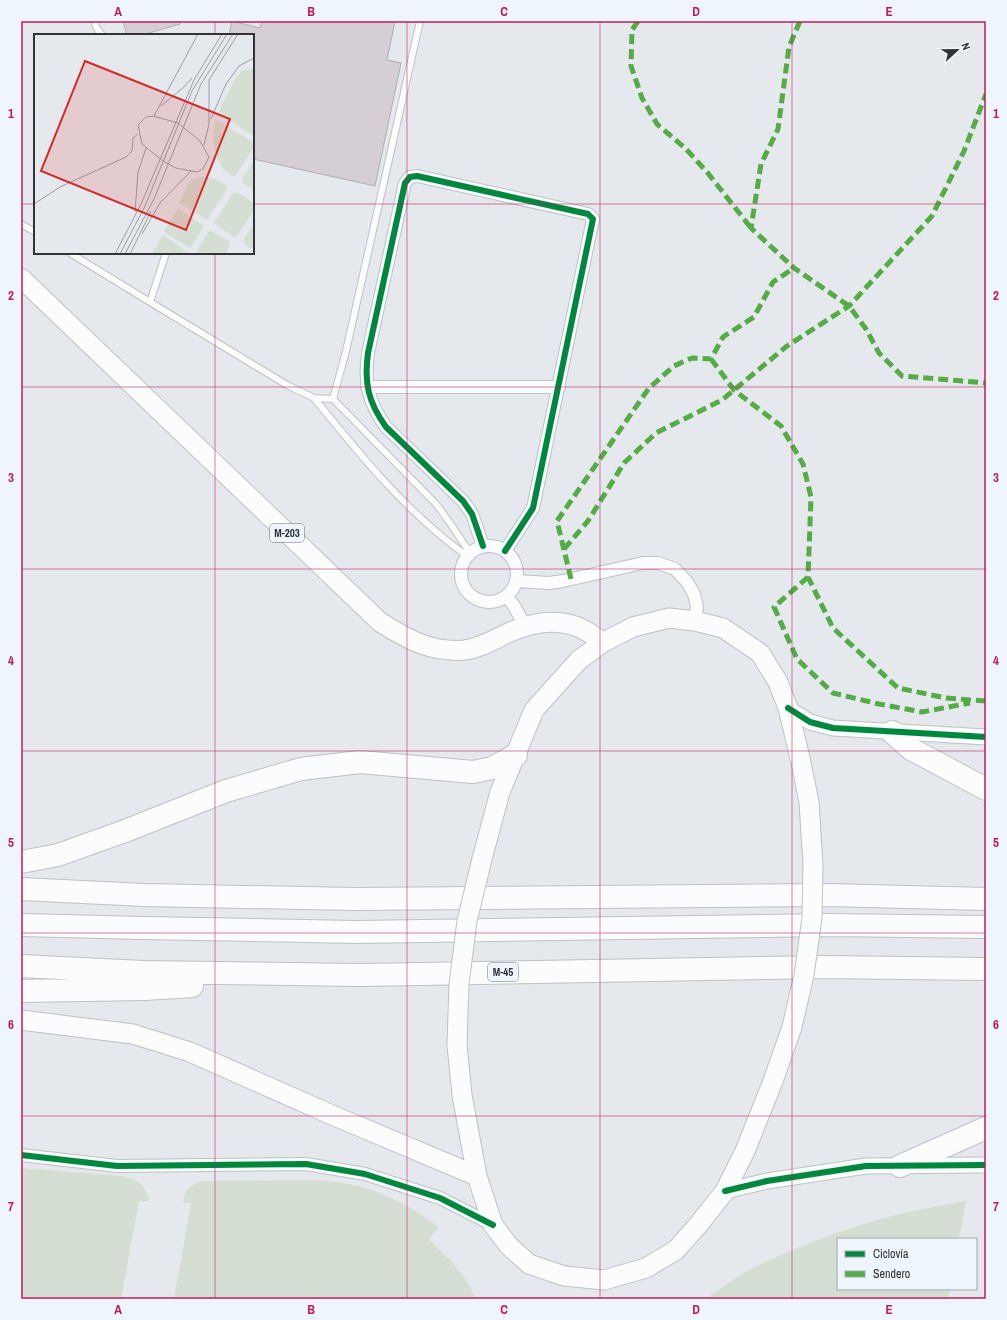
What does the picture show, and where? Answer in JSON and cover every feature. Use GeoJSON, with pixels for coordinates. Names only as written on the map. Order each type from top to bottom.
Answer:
{"type":"FeatureCollection","features":[{"type":"Feature","properties":{"kind":"highway"},"geometry":{"type":"LineString","coordinates":[[892,732],[911,749],[986,788]]}},
{"type":"Feature","properties":{"kind":"highway"},"geometry":{"type":"LineString","coordinates":[[21,862],[58,855],[125,831],[226,791],[301,769],[360,762],[473,772],[492,768],[516,755]]}},
{"type":"Feature","properties":{"kind":"highway"},"geometry":{"type":"LineString","coordinates":[[21,889],[144,894],[354,899],[828,895],[986,899]]}},
{"type":"Feature","properties":{"kind":"highway"},"geometry":{"type":"LineString","coordinates":[[21,909],[143,928]]}},
{"type":"Feature","properties":{"kind":"highway"},"geometry":{"type":"LineString","coordinates":[[21,925],[356,932],[828,925],[986,927]]}},
{"type":"Feature","properties":{"kind":"highway","name":"M-45"},"geometry":{"type":"LineString","coordinates":[[21,966],[143,972],[360,975],[826,967],[986,969]]}},
{"type":"Feature","properties":{"kind":"highway"},"geometry":{"type":"LineString","coordinates":[[21,992],[145,989],[360,975]]}},
{"type":"Feature","properties":{"kind":"highway"},"geometry":{"type":"LineString","coordinates":[[900,1166],[986,1128]]}},
{"type":"Feature","properties":{"kind":"main road","name":"M-203"},"geometry":{"type":"LineString","coordinates":[[21,278],[380,622],[406,638],[429,647],[448,650],[466,650],[483,645],[524,626],[550,622],[578,626],[592,634],[602,644]]}},
{"type":"Feature","properties":{"kind":"main road"},"geometry":{"type":"LineString","coordinates":[[669,618],[695,621],[723,628],[760,654],[778,682],[788,708],[809,802],[813,865],[811,925],[804,975],[792,1027],[773,1081],[747,1144],[725,1191],[699,1224],[676,1250],[646,1268],[604,1280],[564,1276],[530,1264],[510,1246],[493,1225],[477,1176],[462,1095],[457,1045],[459,984],[467,921],[500,792],[534,710],[580,660],[602,644],[633,627],[669,618]]}},
{"type":"Feature","properties":{"kind":"main road"},"geometry":{"type":"LineString","coordinates":[[21,1020],[133,1034],[190,1052],[332,1115],[477,1176]]}},
{"type":"Feature","properties":{"kind":"street"},"geometry":{"type":"LineString","coordinates":[[482,546],[472,514],[463,501],[386,427],[379,417],[367,387],[366,370],[368,353],[405,183],[410,177],[417,176],[588,214],[593,219],[533,508],[506,551]]}},
{"type":"Feature","properties":{"kind":"street"},"geometry":{"type":"LineString","coordinates":[[367,387],[559,387]]}},
{"type":"Feature","properties":{"kind":"street"},"geometry":{"type":"LineString","coordinates":[[482,546],[498,547],[506,551],[516,564],[518,573],[517,581],[513,590],[507,597],[499,601],[490,603],[481,602],[466,591],[462,583],[462,564],[468,555],[482,546]]}},
{"type":"Feature","properties":{"kind":"street"},"geometry":{"type":"LineString","coordinates":[[517,581],[563,581],[643,563],[658,563],[675,569],[687,582],[694,594],[696,607],[695,621]]}},
{"type":"Feature","properties":{"kind":"street"},"geometry":{"type":"LineString","coordinates":[[507,597],[514,605],[524,626]]}},
{"type":"Feature","properties":{"kind":"street"},"geometry":{"type":"LineString","coordinates":[[788,708],[810,722],[833,728],[986,737]]}},
{"type":"Feature","properties":{"kind":"street"},"geometry":{"type":"LineString","coordinates":[[21,1155],[117,1166],[306,1164],[365,1174],[440,1198],[493,1225]]}},
{"type":"Feature","properties":{"kind":"street"},"geometry":{"type":"LineString","coordinates":[[725,1191],[767,1181],[866,1166],[986,1165]]}},
{"type":"Feature","properties":{"kind":"lane"},"geometry":{"type":"LineString","coordinates":[[95,21],[96,27],[101,34]]}},
{"type":"Feature","properties":{"kind":"lane"},"geometry":{"type":"LineString","coordinates":[[332,399],[348,344],[420,21]]}},
{"type":"Feature","properties":{"kind":"lane"},"geometry":{"type":"LineString","coordinates":[[21,224],[34,231]]}},
{"type":"Feature","properties":{"kind":"lane"},"geometry":{"type":"LineString","coordinates":[[72,254],[287,385],[314,398],[332,399],[437,505],[452,526],[468,555]]}},
{"type":"Feature","properties":{"kind":"lane"},"geometry":{"type":"LineString","coordinates":[[150,302],[166,254]]}},
{"type":"Feature","properties":{"kind":"lane"},"geometry":{"type":"LineString","coordinates":[[314,398],[377,474],[445,541],[468,555]]}},
{"type":"Feature","properties":{"kind":"shaded area"},"geometry":{"type":"Polygon","coordinates":[[[21,1168],[122,1176],[137,1181],[143,1187],[149,1201],[139,1201],[121,1299],[21,1299],[21,1168]]]}},
{"type":"Feature","properties":{"kind":"shaded area"},"geometry":{"type":"Polygon","coordinates":[[[318,1180],[352,1185],[382,1194],[410,1208],[439,1227],[429,1239],[451,1261],[465,1278],[476,1299],[174,1299],[191,1203],[183,1203],[185,1194],[191,1186],[202,1181],[318,1180]]]}},
{"type":"Feature","properties":{"kind":"shaded area"},"geometry":{"type":"Polygon","coordinates":[[[966,1201],[959,1238],[837,1238],[837,1290],[950,1290],[948,1299],[706,1299],[732,1280],[749,1270],[782,1255],[851,1228],[895,1215],[966,1201]]]}},
{"type":"Feature","properties":{"kind":"building"},"geometry":{"type":"Polygon","coordinates":[[[123,21],[180,21],[180,24],[145,34],[127,34],[123,21]]]}},
{"type":"Feature","properties":{"kind":"building"},"geometry":{"type":"Polygon","coordinates":[[[232,21],[260,28],[262,21],[395,21],[387,60],[401,63],[375,186],[254,159],[254,34],[229,34],[232,21]]]}},
{"type":"Feature","properties":{"kind":"marked path"},"geometry":{"type":"LineString","coordinates":[[638,21],[632,30],[631,66],[642,98],[657,124],[685,148],[707,172],[751,228]]}},
{"type":"Feature","properties":{"kind":"marked path"},"geometry":{"type":"LineString","coordinates":[[800,21],[789,47],[778,129],[761,164],[751,228],[794,268],[849,306],[866,329],[879,353],[902,376],[986,383]]}},
{"type":"Feature","properties":{"kind":"marked path"},"geometry":{"type":"LineString","coordinates":[[564,549],[588,521],[624,463],[656,433],[722,400],[787,346],[849,306],[932,216],[964,151],[986,94]]}},
{"type":"Feature","properties":{"kind":"marked path"},"geometry":{"type":"LineString","coordinates":[[571,579],[557,521],[649,388],[674,366],[692,358],[711,359],[723,337],[754,317],[773,282],[794,268]]}},
{"type":"Feature","properties":{"kind":"marked path"},"geometry":{"type":"LineString","coordinates":[[711,359],[734,390],[781,426],[803,464],[811,497],[808,577],[833,628],[898,688],[946,698],[986,701]]}},
{"type":"Feature","properties":{"kind":"marked path"},"geometry":{"type":"LineString","coordinates":[[808,577],[774,607],[797,659],[833,693],[922,712],[970,703]]}},
{"type":"Feature","properties":{"kind":"cycle path"},"geometry":{"type":"LineString","coordinates":[[483,546],[472,514],[463,501],[386,427],[371,401],[367,383],[368,353],[405,183],[410,177],[417,176],[588,214],[593,219],[533,508],[505,551]]}},
{"type":"Feature","properties":{"kind":"cycle path"},"geometry":{"type":"LineString","coordinates":[[788,708],[810,722],[833,728],[986,737]]}},
{"type":"Feature","properties":{"kind":"cycle path"},"geometry":{"type":"LineString","coordinates":[[21,1155],[117,1166],[306,1164],[365,1174],[440,1198],[493,1225]]}},
{"type":"Feature","properties":{"kind":"cycle path"},"geometry":{"type":"LineString","coordinates":[[725,1191],[767,1181],[866,1166],[986,1165]]}}]}
